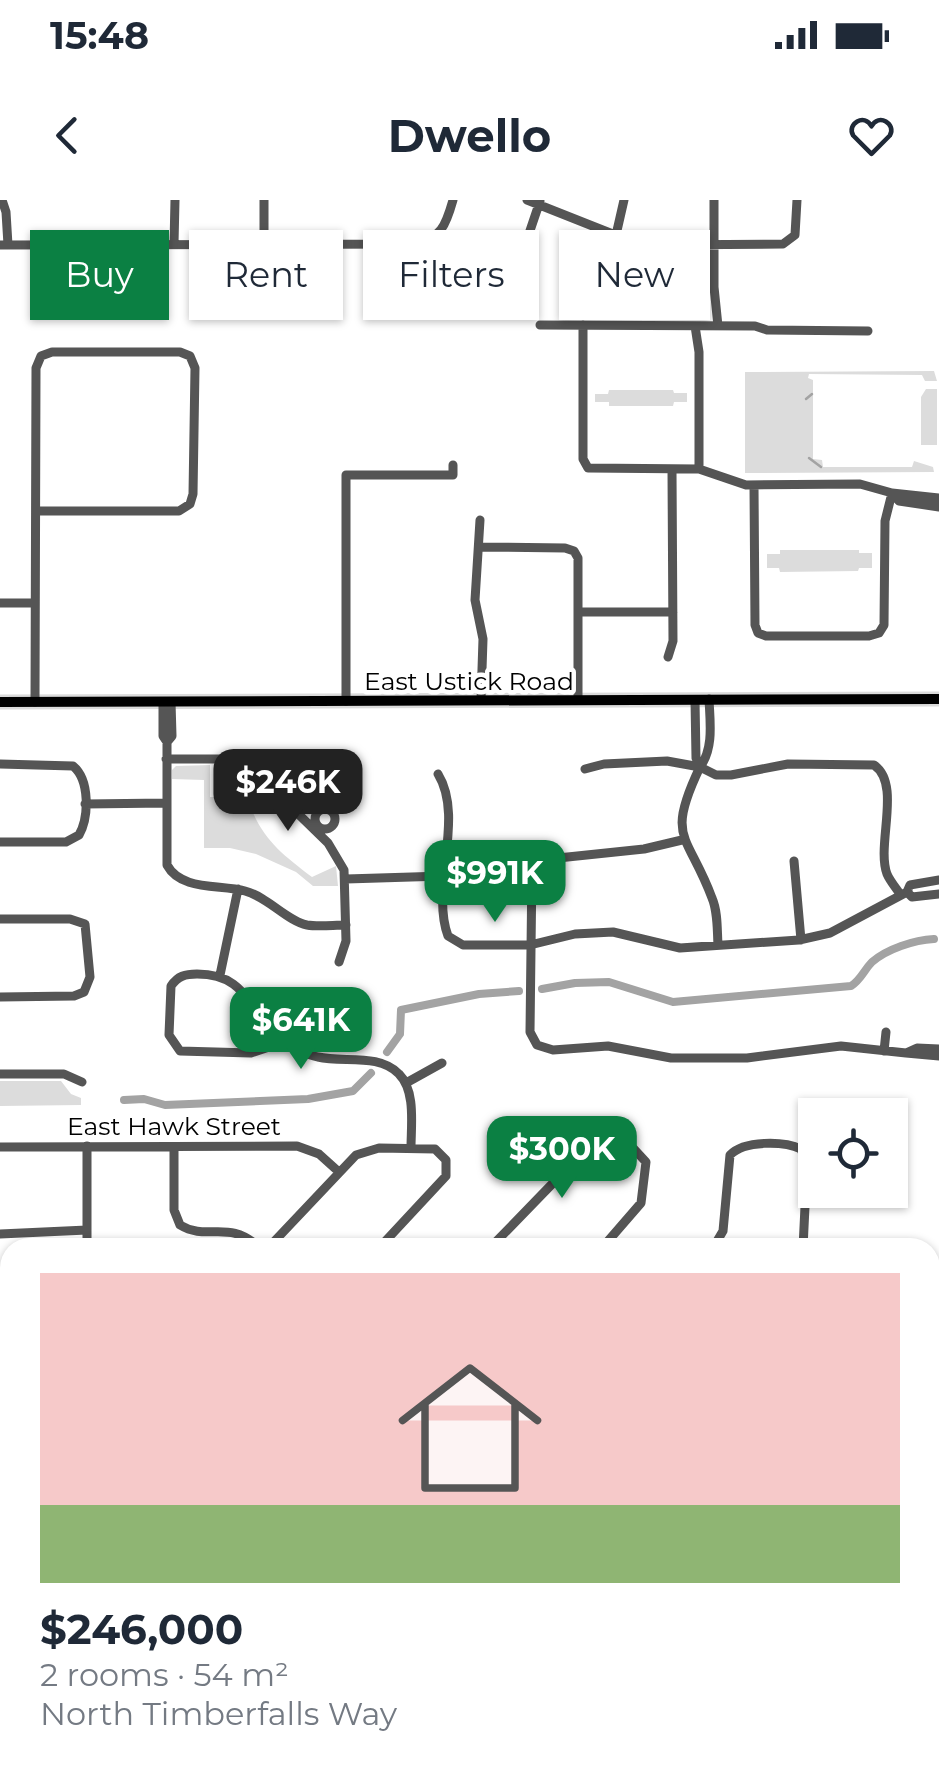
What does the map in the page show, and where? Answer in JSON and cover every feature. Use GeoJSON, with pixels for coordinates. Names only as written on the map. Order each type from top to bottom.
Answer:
{"type":"FeatureCollection","features":[{"type":"Feature","properties":{"kind":"main road","name":"East Ustick Road"},"geometry":{"type":"LineString","coordinates":[[0,702],[939,698]]}},
{"type":"Feature","properties":{"kind":"street"},"geometry":{"type":"LineString","coordinates":[[2,200],[6,212],[4,245],[189,244]]}},
{"type":"Feature","properties":{"kind":"street"},"geometry":{"type":"LineString","coordinates":[[174,244],[175,200]]}},
{"type":"Feature","properties":{"kind":"street"},"geometry":{"type":"LineString","coordinates":[[264,200],[264,230]]}},
{"type":"Feature","properties":{"kind":"street"},"geometry":{"type":"LineString","coordinates":[[343,244],[414,244],[431,240],[443,226],[453,200]]}},
{"type":"Feature","properties":{"kind":"street"},"geometry":{"type":"LineString","coordinates":[[527,200],[606,230]]}},
{"type":"Feature","properties":{"kind":"street"},"geometry":{"type":"LineString","coordinates":[[617,230],[624,200]]}},
{"type":"Feature","properties":{"kind":"street"},"geometry":{"type":"LineString","coordinates":[[714,200],[718,326]]}},
{"type":"Feature","properties":{"kind":"street"},"geometry":{"type":"LineString","coordinates":[[710,244],[778,244],[792,240],[797,200]]}},
{"type":"Feature","properties":{"kind":"street"},"geometry":{"type":"LineString","coordinates":[[531,230],[540,203]]}},
{"type":"Feature","properties":{"kind":"street"},"geometry":{"type":"LineString","coordinates":[[540,325],[868,331]]}},
{"type":"Feature","properties":{"kind":"street"},"geometry":{"type":"LineString","coordinates":[[584,326],[586,466],[596,470],[700,469],[754,486],[860,484],[892,493],[939,498]]}},
{"type":"Feature","properties":{"kind":"street"},"geometry":{"type":"LineString","coordinates":[[695,326],[699,352],[700,469]]}},
{"type":"Feature","properties":{"kind":"street"},"geometry":{"type":"LineString","coordinates":[[35,702],[36,368],[41,356],[52,352],[180,352],[190,356],[195,368],[193,494],[186,508],[36,511]]}},
{"type":"Feature","properties":{"kind":"street"},"geometry":{"type":"LineString","coordinates":[[346,701],[346,475],[453,475],[453,465]]}},
{"type":"Feature","properties":{"kind":"street"},"geometry":{"type":"LineString","coordinates":[[668,658],[673,641],[672,470]]}},
{"type":"Feature","properties":{"kind":"street"},"geometry":{"type":"LineString","coordinates":[[754,486],[755,625],[758,633],[766,636],[859,636],[880,632],[884,625],[885,520],[892,493]]}},
{"type":"Feature","properties":{"kind":"street"},"geometry":{"type":"LineString","coordinates":[[892,493],[899,501],[939,507]]}},
{"type":"Feature","properties":{"kind":"street"},"geometry":{"type":"LineString","coordinates":[[480,520],[475,600],[483,639],[481,700]]}},
{"type":"Feature","properties":{"kind":"street"},"geometry":{"type":"LineString","coordinates":[[480,547],[574,551],[578,558],[578,700]]}},
{"type":"Feature","properties":{"kind":"street"},"geometry":{"type":"LineString","coordinates":[[0,603],[35,603]]}},
{"type":"Feature","properties":{"kind":"street"},"geometry":{"type":"LineString","coordinates":[[578,612],[673,612]]}},
{"type":"Feature","properties":{"kind":"street"},"geometry":{"type":"LineString","coordinates":[[695,700],[696,758],[700,768]]}},
{"type":"Feature","properties":{"kind":"street"},"geometry":{"type":"LineString","coordinates":[[709,700],[708,751],[684,802],[682,840],[712,897],[718,945]]}},
{"type":"Feature","properties":{"kind":"street"},"geometry":{"type":"LineString","coordinates":[[167,702],[163,736],[167,742],[166,865],[170,871],[185,881],[238,889],[268,900],[305,925],[346,925]]}},
{"type":"Feature","properties":{"kind":"street"},"geometry":{"type":"LineString","coordinates":[[166,758],[266,758],[276,763],[286,777],[289,805],[341,861],[346,879],[346,941],[339,962]]}},
{"type":"Feature","properties":{"kind":"street"},"geometry":{"type":"LineString","coordinates":[[586,769],[604,764],[668,761],[716,775],[788,764],[866,764],[880,769],[886,784],[887,873],[903,893],[912,897],[939,894]]}},
{"type":"Feature","properties":{"kind":"street"},"geometry":{"type":"LineString","coordinates":[[0,764],[65,764],[80,770],[85,804],[85,822],[79,835],[66,842],[0,842]]}},
{"type":"Feature","properties":{"kind":"street"},"geometry":{"type":"LineString","coordinates":[[438,774],[446,791],[445,927],[448,936],[464,944],[530,945],[601,932],[628,934],[680,948],[802,940],[830,933],[903,893],[910,885],[939,880]]}},
{"type":"Feature","properties":{"kind":"street"},"geometry":{"type":"LineString","coordinates":[[85,804],[166,803]]}},
{"type":"Feature","properties":{"kind":"street"},"geometry":{"type":"LineString","coordinates":[[682,840],[644,849],[539,860],[532,866],[530,1032],[537,1045],[553,1050],[608,1046],[670,1058],[760,1057],[841,1046],[939,1056]]}},
{"type":"Feature","properties":{"kind":"street"},"geometry":{"type":"LineString","coordinates":[[794,861],[802,940]]}},
{"type":"Feature","properties":{"kind":"street"},"geometry":{"type":"LineString","coordinates":[[346,879],[444,876]]}},
{"type":"Feature","properties":{"kind":"street"},"geometry":{"type":"LineString","coordinates":[[220,976],[238,889]]}},
{"type":"Feature","properties":{"kind":"street"},"geometry":{"type":"LineString","coordinates":[[0,919],[78,921],[86,924],[88,932],[88,984],[84,992],[74,996],[0,996]]}},
{"type":"Feature","properties":{"kind":"street"},"geometry":{"type":"LineString","coordinates":[[439,947],[448,936]]}},
{"type":"Feature","properties":{"kind":"street"},"geometry":{"type":"LineString","coordinates":[[278,1035],[269,1046],[250,1053],[188,1054],[174,1047],[169,1035],[169,992],[176,979],[188,974],[220,976],[240,987],[264,1022],[303,1052],[386,1064],[406,1083],[411,1148]]}},
{"type":"Feature","properties":{"kind":"street"},"geometry":{"type":"LineString","coordinates":[[884,1051],[886,1032]]}},
{"type":"Feature","properties":{"kind":"street"},"geometry":{"type":"LineString","coordinates":[[906,1053],[917,1048],[939,1048]]}},
{"type":"Feature","properties":{"kind":"street"},"geometry":{"type":"LineString","coordinates":[[406,1083],[442,1063]]}},
{"type":"Feature","properties":{"kind":"street"},"geometry":{"type":"LineString","coordinates":[[0,1074],[64,1074],[82,1082]]}},
{"type":"Feature","properties":{"kind":"street"},"geometry":{"type":"LineString","coordinates":[[87,1146],[87,1238]]}},
{"type":"Feature","properties":{"kind":"street"},"geometry":{"type":"LineString","coordinates":[[718,1238],[732,1151],[746,1146],[798,1148]]}},
{"type":"Feature","properties":{"kind":"street","name":"East Hawk Street"},"geometry":{"type":"LineString","coordinates":[[0,1147],[305,1147],[339,1172]]}},
{"type":"Feature","properties":{"kind":"street"},"geometry":{"type":"LineString","coordinates":[[174,1148],[176,1218],[187,1229],[242,1233],[248,1238]]}},
{"type":"Feature","properties":{"kind":"street"},"geometry":{"type":"LineString","coordinates":[[499,1238],[585,1150],[626,1148],[641,1153],[646,1162],[642,1203],[611,1238]]}},
{"type":"Feature","properties":{"kind":"street"},"geometry":{"type":"LineString","coordinates":[[277,1238],[363,1151],[435,1149],[448,1168],[446,1176],[388,1238]]}},
{"type":"Feature","properties":{"kind":"street"},"geometry":{"type":"LineString","coordinates":[[532,1151],[558,1176]]}},
{"type":"Feature","properties":{"kind":"street"},"geometry":{"type":"LineString","coordinates":[[804,1238],[805,1208]]}},
{"type":"Feature","properties":{"kind":"street"},"geometry":{"type":"LineString","coordinates":[[0,1234],[87,1230]]}},
{"type":"Feature","properties":{"kind":"shaded area"},"geometry":{"type":"Polygon","coordinates":[[[934,371],[937,381],[925,381],[922,375],[809,374],[808,378],[813,380],[813,459],[822,460],[823,467],[912,467],[914,461],[933,467],[934,472],[745,473],[745,372],[934,371]]]}},
{"type":"Feature","properties":{"kind":"shaded area"},"geometry":{"type":"Polygon","coordinates":[[[926,389],[937,389],[937,445],[921,445],[921,397],[926,389]]]}},
{"type":"Feature","properties":{"kind":"shaded area"},"geometry":{"type":"Polygon","coordinates":[[[609,390],[673,390],[687,393],[687,402],[674,402],[673,406],[609,406],[609,402],[595,402],[595,394],[608,394],[609,390]]]}},
{"type":"Feature","properties":{"kind":"shaded area"},"geometry":{"type":"Polygon","coordinates":[[[780,550],[859,550],[872,553],[872,568],[780,572],[779,568],[767,568],[767,554],[780,554],[780,550]]]}},
{"type":"Feature","properties":{"kind":"shaded area"},"geometry":{"type":"Polygon","coordinates":[[[210,765],[210,797],[247,797],[258,823],[280,851],[312,877],[336,866],[338,886],[313,886],[296,872],[256,854],[204,848],[204,780],[172,779],[172,770],[176,766],[210,765]]]}},
{"type":"Feature","properties":{"kind":"shaded area"},"geometry":{"type":"Polygon","coordinates":[[[0,1081],[61,1081],[71,1094],[81,1098],[81,1105],[0,1106],[0,1081]]]}},
{"type":"Feature","properties":{"kind":"waterway"},"geometry":{"type":"LineString","coordinates":[[806,399],[812,394]]}},
{"type":"Feature","properties":{"kind":"waterway"},"geometry":{"type":"LineString","coordinates":[[809,458],[821,467]]}},
{"type":"Feature","properties":{"kind":"waterway"},"geometry":{"type":"LineString","coordinates":[[542,989],[609,982],[673,1002],[851,986],[885,953],[934,939]]}},
{"type":"Feature","properties":{"kind":"waterway"},"geometry":{"type":"LineString","coordinates":[[387,1052],[400,1034],[401,1010],[479,994],[519,991]]}},
{"type":"Feature","properties":{"kind":"waterway"},"geometry":{"type":"LineString","coordinates":[[124,1100],[144,1099],[165,1105],[308,1099],[353,1091],[371,1073]]}}]}
